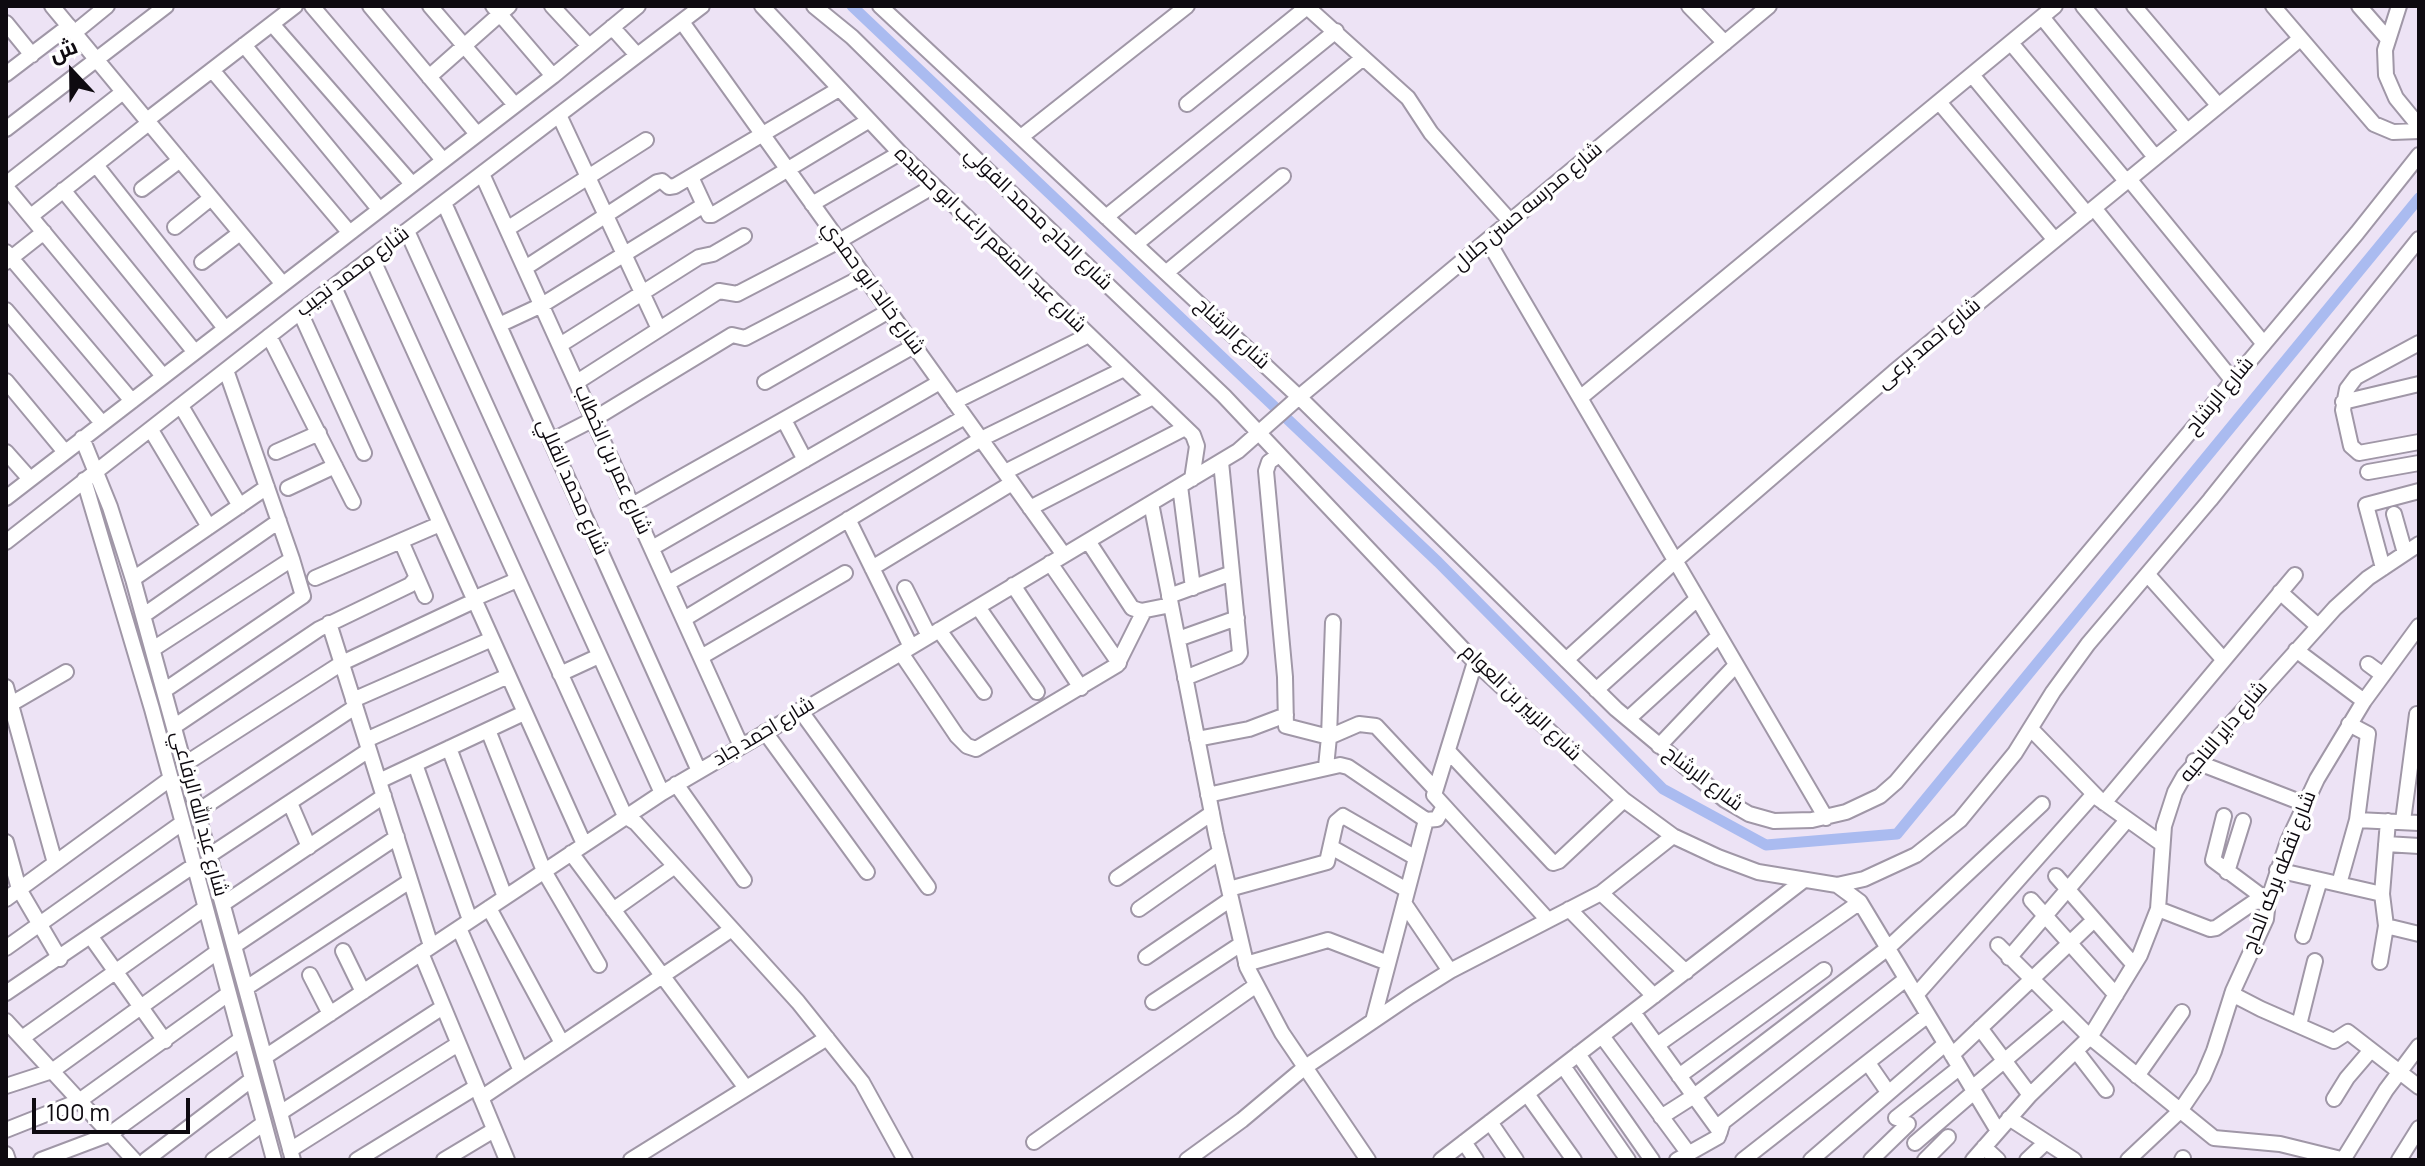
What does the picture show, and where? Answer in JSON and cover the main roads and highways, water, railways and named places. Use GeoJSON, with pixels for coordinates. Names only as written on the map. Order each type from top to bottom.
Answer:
{"type":"FeatureCollection","features":[{"type":"Feature","properties":{"kind":"waterway"},"geometry":{"type":"LineString","coordinates":[[852,6],[1438,562],[1663,789],[1766,845],[1897,834],[2419,198]]}}]}
